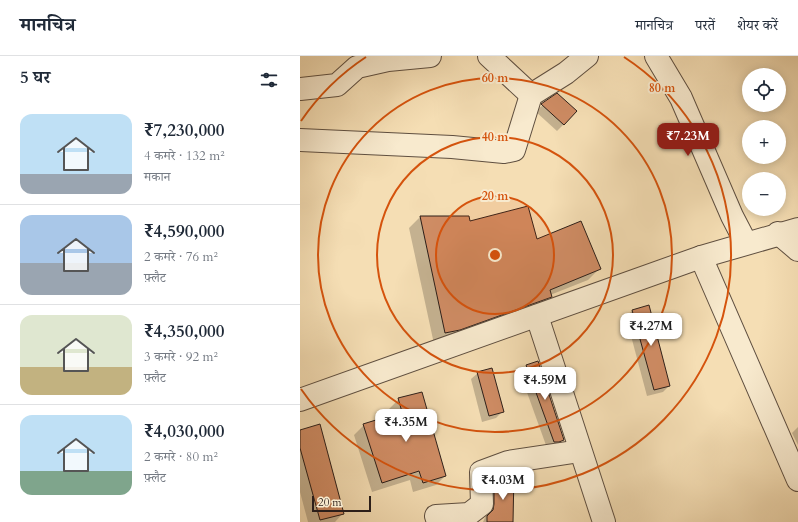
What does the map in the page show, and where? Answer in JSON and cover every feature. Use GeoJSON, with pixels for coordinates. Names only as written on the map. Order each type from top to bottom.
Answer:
{"type":"FeatureCollection","features":[{"type":"Feature","properties":{"kind":"street"},"geometry":{"type":"LineString","coordinates":[[300,89],[337,84],[357,67],[388,60],[430,56]]}},
{"type":"Feature","properties":{"kind":"street"},"geometry":{"type":"LineString","coordinates":[[489,56],[531,95]]}},
{"type":"Feature","properties":{"kind":"street"},"geometry":{"type":"LineString","coordinates":[[300,140],[452,147],[504,152],[514,150],[531,95],[566,73],[587,56]]}},
{"type":"Feature","properties":{"kind":"street"},"geometry":{"type":"LineString","coordinates":[[656,56],[681,98],[729,209],[746,243]]}},
{"type":"Feature","properties":{"kind":"street"},"geometry":{"type":"LineString","coordinates":[[300,400],[701,257],[746,243],[788,231],[798,250]]}},
{"type":"Feature","properties":{"kind":"street"},"geometry":{"type":"LineString","coordinates":[[701,257],[798,480]]}},
{"type":"Feature","properties":{"kind":"street"},"geometry":{"type":"LineString","coordinates":[[537,316],[604,522]]}},
{"type":"Feature","properties":{"kind":"street"},"geometry":{"type":"LineString","coordinates":[[438,522],[436,516],[469,514],[482,504],[481,472],[508,462],[580,451]]}},
{"type":"Feature","properties":{"kind":"building"},"geometry":{"type":"Polygon","coordinates":[[[557,93],[577,111],[564,125],[541,104],[557,93]]]}},
{"type":"Feature","properties":{"kind":"building"},"geometry":{"type":"Polygon","coordinates":[[[528,206],[537,239],[581,221],[601,269],[550,290],[552,297],[460,330],[445,333],[420,216],[469,216],[470,221],[528,206]]]}},
{"type":"Feature","properties":{"kind":"building"},"geometry":{"type":"Polygon","coordinates":[[[649,305],[670,386],[654,390],[632,310],[649,305]]]}},
{"type":"Feature","properties":{"kind":"building"},"geometry":{"type":"Polygon","coordinates":[[[538,361],[564,440],[559,442],[554,442],[526,365],[538,361]]]}},
{"type":"Feature","properties":{"kind":"building"},"geometry":{"type":"Polygon","coordinates":[[[492,368],[504,412],[489,416],[477,372],[492,368]]]}},
{"type":"Feature","properties":{"kind":"building"},"geometry":{"type":"Polygon","coordinates":[[[422,392],[446,476],[423,483],[419,471],[382,483],[363,424],[402,412],[398,398],[422,392]]]}},
{"type":"Feature","properties":{"kind":"building"},"geometry":{"type":"Polygon","coordinates":[[[320,424],[344,514],[320,520],[300,448],[300,430],[320,424]]]}},
{"type":"Feature","properties":{"kind":"building"},"geometry":{"type":"Polygon","coordinates":[[[514,474],[513,522],[487,522],[487,516],[493,510],[494,481],[514,474]]]}}]}
